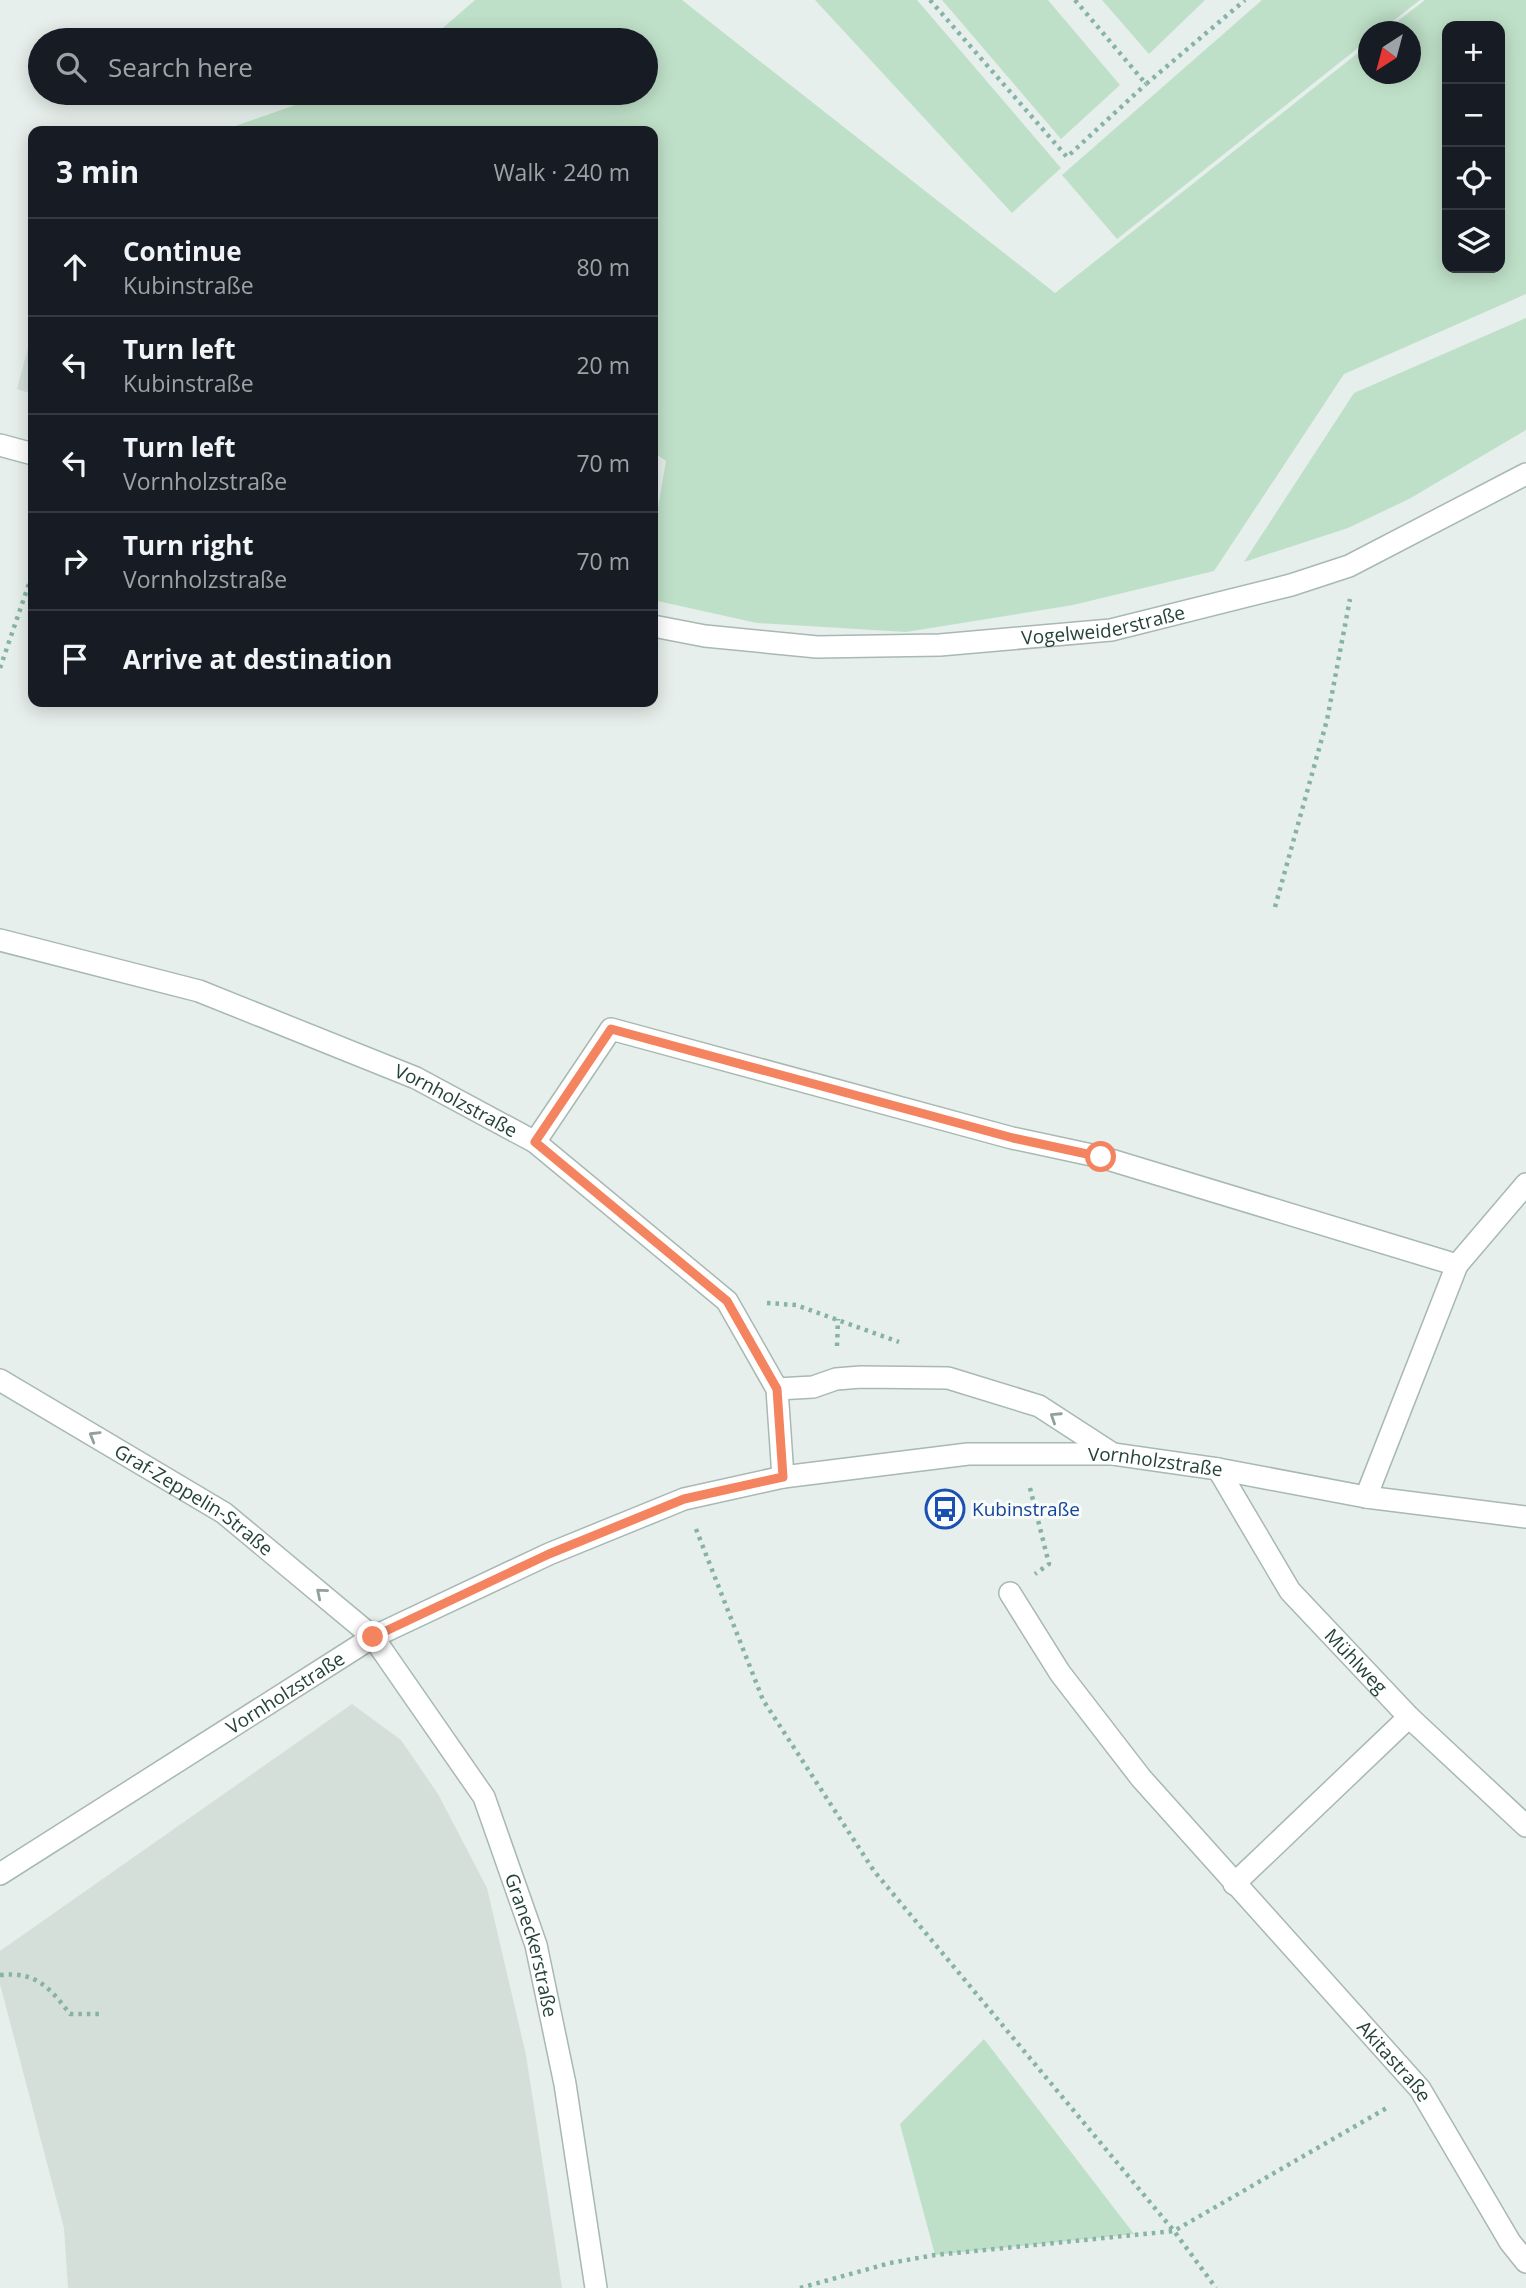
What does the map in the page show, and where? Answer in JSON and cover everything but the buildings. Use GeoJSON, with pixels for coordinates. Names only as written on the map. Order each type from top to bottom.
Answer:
{"type":"FeatureCollection","features":[{"type":"Feature","properties":{"kind":"street"},"geometry":{"type":"LineString","coordinates":[[0,444],[28,452]]}},
{"type":"Feature","properties":{"kind":"street","name":"Vogelweiderstraße"},"geometry":{"type":"LineString","coordinates":[[658,627],[705,636],[817,647],[940,645],[1111,630],[1291,585],[1349,566],[1526,474]]}},
{"type":"Feature","properties":{"kind":"street","name":"Vornholzstraße"},"geometry":{"type":"LineString","coordinates":[[0,940],[198,990],[416,1078],[535,1142],[727,1301],[777,1389],[783,1477]]}},
{"type":"Feature","properties":{"kind":"street"},"geometry":{"type":"LineString","coordinates":[[535,1142],[611,1029],[1013,1138],[1101,1157],[1457,1265]]}},
{"type":"Feature","properties":{"kind":"street"},"geometry":{"type":"LineString","coordinates":[[1366,1497],[1457,1265],[1526,1184]]}},
{"type":"Feature","properties":{"kind":"street"},"geometry":{"type":"LineString","coordinates":[[777,1389],[813,1387],[836,1379],[861,1377],[948,1378],[1038,1406],[1113,1454]]}},
{"type":"Feature","properties":{"kind":"street","name":"Graf-Zeppelin-Straße"},"geometry":{"type":"LineString","coordinates":[[0,1380],[224,1513],[373,1637]]}},
{"type":"Feature","properties":{"kind":"street","name":"Vornholzstraße"},"geometry":{"type":"LineString","coordinates":[[0,1874],[373,1637],[549,1554],[684,1499],[783,1477],[968,1454],[1113,1454],[1218,1469],[1366,1497],[1526,1517]]}},
{"type":"Feature","properties":{"kind":"street","name":"Mühlweg"},"geometry":{"type":"LineString","coordinates":[[1218,1469],[1290,1591],[1409,1717],[1526,1826]]}},
{"type":"Feature","properties":{"kind":"street","name":"Akitastraße"},"geometry":{"type":"LineString","coordinates":[[1010,1593],[1060,1673],[1141,1778],[1420,2089],[1510,2242],[1526,2262]]}},
{"type":"Feature","properties":{"kind":"street","name":"Graneckerstraße"},"geometry":{"type":"LineString","coordinates":[[373,1637],[484,1797],[536,1945],[565,2084],[596,2288]]}},
{"type":"Feature","properties":{"kind":"street"},"geometry":{"type":"LineString","coordinates":[[1234,1884],[1409,1717]]}},
{"type":"Feature","properties":{"kind":"path"},"geometry":{"type":"LineString","coordinates":[[930,0],[1067,157],[1146,84],[1245,0]]}},
{"type":"Feature","properties":{"kind":"path"},"geometry":{"type":"LineString","coordinates":[[1074,0],[1146,84]]}},
{"type":"Feature","properties":{"kind":"path"},"geometry":{"type":"LineString","coordinates":[[0,668],[28,587]]}},
{"type":"Feature","properties":{"kind":"path"},"geometry":{"type":"LineString","coordinates":[[1275,907],[1327,720],[1350,606]]}},
{"type":"Feature","properties":{"kind":"path"},"geometry":{"type":"LineString","coordinates":[[727,1301],[796,1305],[900,1343]]}},
{"type":"Feature","properties":{"kind":"path"},"geometry":{"type":"LineString","coordinates":[[1010,1593],[1049,1564],[1022,1453]]}},
{"type":"Feature","properties":{"kind":"path"},"geometry":{"type":"LineString","coordinates":[[684,1499],[764,1700],[874,1871],[1174,2231],[1216,2288]]}},
{"type":"Feature","properties":{"kind":"path"},"geometry":{"type":"LineString","coordinates":[[0,1975],[12,1974],[41,1982],[49,1987],[70,2014],[100,2014]]}},
{"type":"Feature","properties":{"kind":"path"},"geometry":{"type":"LineString","coordinates":[[800,2288],[890,2263],[935,2255],[1174,2231],[1420,2089]]}},
{"type":"Feature","properties":{"kind":"shaded area"},"geometry":{"type":"Polygon","coordinates":[[[28,348],[28,392],[17,389],[28,348]]]}},
{"type":"Feature","properties":{"kind":"shaded area"},"geometry":{"type":"Polygon","coordinates":[[[352,1704],[401,1740],[438,1794],[487,1888],[526,2055],[562,2288],[68,2288],[64,2228],[0,1984],[0,1951],[352,1704]]]}},
{"type":"Feature","properties":{"kind":"green space"},"geometry":{"type":"Polygon","coordinates":[[[475,0],[682,0],[1055,293],[1358,53],[1358,84],[1421,84],[1421,21],[1398,21],[1425,0],[1526,0],[1526,294],[1344,374],[1214,571],[1073,605],[906,632],[757,623],[658,601],[658,508],[666,461],[658,455],[658,126],[235,126],[296,105],[658,105],[658,28],[443,28],[475,0]]]}},
{"type":"Feature","properties":{"kind":"green space"},"geometry":{"type":"Polygon","coordinates":[[[815,0],[917,0],[1061,168],[1012,213],[815,0]]]}},
{"type":"Feature","properties":{"kind":"green space"},"geometry":{"type":"Polygon","coordinates":[[[942,0],[1048,0],[1120,85],[1061,139],[942,0]]]}},
{"type":"Feature","properties":{"kind":"green space"},"geometry":{"type":"Polygon","coordinates":[[[1102,0],[1205,0],[1149,54],[1102,0]]]}},
{"type":"Feature","properties":{"kind":"green space"},"geometry":{"type":"Polygon","coordinates":[[[1262,0],[1420,0],[1393,21],[1358,21],[1358,48],[1117,239],[1062,175],[1262,0]]]}},
{"type":"Feature","properties":{"kind":"green space"},"geometry":{"type":"Polygon","coordinates":[[[1526,318],[1526,430],[1409,499],[1348,528],[1244,562],[1354,393],[1526,318]]]}},
{"type":"Feature","properties":{"kind":"green space"},"geometry":{"type":"Polygon","coordinates":[[[984,2039],[1134,2234],[935,2255],[900,2124],[984,2039]]]}},
{"type":"Feature","properties":{"kind":"place","name":"Kubinstraße"},"geometry":{"type":"Point","coordinates":[945,1509]}},
{"type":"Feature","properties":{"kind":"route"},"geometry":{"type":"LineString","coordinates":[[373,1637],[549,1554],[684,1499],[783,1477],[777,1389],[727,1301],[535,1142],[611,1029],[1013,1138],[1101,1157]]}}]}
